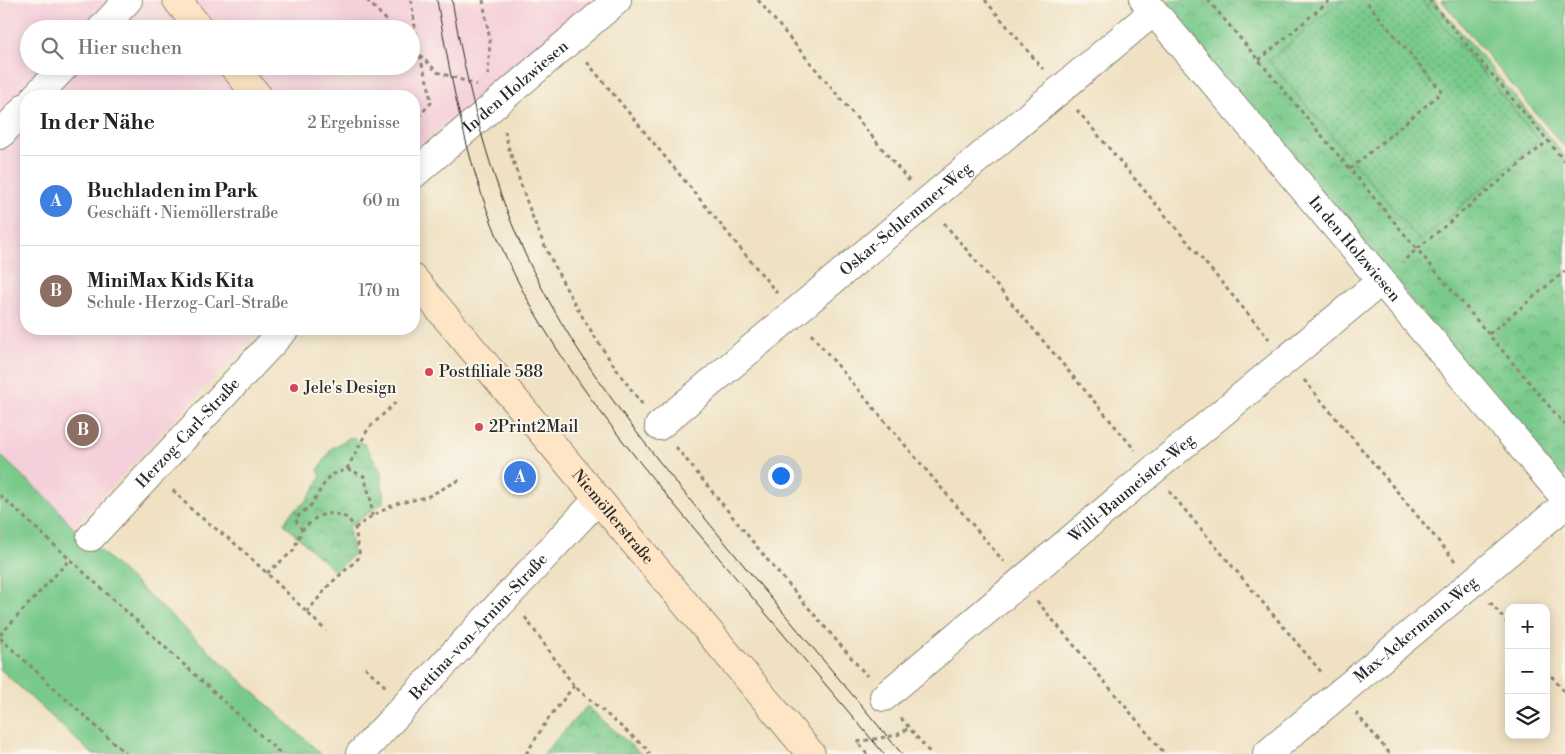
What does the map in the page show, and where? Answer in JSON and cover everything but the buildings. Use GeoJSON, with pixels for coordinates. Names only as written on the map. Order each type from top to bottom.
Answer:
{"type":"FeatureCollection","features":[{"type":"Feature","properties":{"kind":"main road"},"geometry":{"type":"LineString","coordinates":[[176,0],[193,20]]}},
{"type":"Feature","properties":{"kind":"main road"},"geometry":{"type":"LineString","coordinates":[[240,75],[253,90]]}},
{"type":"Feature","properties":{"kind":"main road","name":"Niemöllerstraße"},"geometry":{"type":"LineString","coordinates":[[420,286],[812,754]]}},
{"type":"Feature","properties":{"kind":"street"},"geometry":{"type":"LineString","coordinates":[[109,20],[128,0]]}},
{"type":"Feature","properties":{"kind":"street","name":"In den Holzwiesen"},"geometry":{"type":"LineString","coordinates":[[420,169],[617,0]]}},
{"type":"Feature","properties":{"kind":"street","name":"In den Holzwiesen"},"geometry":{"type":"LineString","coordinates":[[1148,6],[1565,498]]}},
{"type":"Feature","properties":{"kind":"street","name":"Oskar-Schlemmer-Weg"},"geometry":{"type":"LineString","coordinates":[[659,426],[1061,90],[1148,6]]}},
{"type":"Feature","properties":{"kind":"street"},"geometry":{"type":"LineString","coordinates":[[42,90],[56,75]]}},
{"type":"Feature","properties":{"kind":"street"},"geometry":{"type":"LineString","coordinates":[[0,136],[20,114]]}},
{"type":"Feature","properties":{"kind":"street","name":"Willi-Baumeister-Weg"},"geometry":{"type":"LineString","coordinates":[[884,697],[1381,281]]}},
{"type":"Feature","properties":{"kind":"street","name":"Herzog-Carl-Straße"},"geometry":{"type":"LineString","coordinates":[[91,537],[279,335]]}},
{"type":"Feature","properties":{"kind":"street","name":"Bettina-von-Arnim-Straße"},"geometry":{"type":"LineString","coordinates":[[360,754],[598,499]]}},
{"type":"Feature","properties":{"kind":"street","name":"Max-Ackermann-Weg"},"geometry":{"type":"LineString","coordinates":[[1267,754],[1565,506]]}},
{"type":"Feature","properties":{"kind":"path"},"geometry":{"type":"LineString","coordinates":[[367,0],[386,20]]}},
{"type":"Feature","properties":{"kind":"path"},"geometry":{"type":"LineString","coordinates":[[411,0],[414,20]]}},
{"type":"Feature","properties":{"kind":"path"},"geometry":{"type":"LineString","coordinates":[[483,0],[490,41],[488,77],[491,82]]}},
{"type":"Feature","properties":{"kind":"path"},"geometry":{"type":"LineString","coordinates":[[758,0],[1390,754]]}},
{"type":"Feature","properties":{"kind":"path"},"geometry":{"type":"LineString","coordinates":[[985,0],[1505,620]]}},
{"type":"Feature","properties":{"kind":"path"},"geometry":{"type":"LineString","coordinates":[[1208,0],[1565,425]]}},
{"type":"Feature","properties":{"kind":"path"},"geometry":{"type":"LineString","coordinates":[[1258,60],[1330,0]]}},
{"type":"Feature","properties":{"kind":"path"},"geometry":{"type":"LineString","coordinates":[[1350,169],[1442,92],[1365,0]]}},
{"type":"Feature","properties":{"kind":"path"},"geometry":{"type":"LineString","coordinates":[[1429,0],[1565,162]]}},
{"type":"Feature","properties":{"kind":"path"},"geometry":{"type":"LineString","coordinates":[[569,41],[794,313],[1165,754]]}},
{"type":"Feature","properties":{"kind":"path"},"geometry":{"type":"LineString","coordinates":[[420,55],[437,72],[478,85],[483,81]]}},
{"type":"Feature","properties":{"kind":"path"},"geometry":{"type":"LineString","coordinates":[[420,57],[429,88],[431,103],[420,114]]}},
{"type":"Feature","properties":{"kind":"path"},"geometry":{"type":"LineString","coordinates":[[1417,249],[1548,141]]}},
{"type":"Feature","properties":{"kind":"path"},"geometry":{"type":"LineString","coordinates":[[1489,334],[1565,270]]}},
{"type":"Feature","properties":{"kind":"path"},"geometry":{"type":"LineString","coordinates":[[302,530],[295,519],[310,506],[329,476],[347,469],[368,428],[398,400]]}},
{"type":"Feature","properties":{"kind":"path"},"geometry":{"type":"LineString","coordinates":[[347,469],[364,476],[371,501],[372,516]]}},
{"type":"Feature","properties":{"kind":"path"},"geometry":{"type":"LineString","coordinates":[[154,470],[193,511],[238,546],[326,632]]}},
{"type":"Feature","properties":{"kind":"path"},"geometry":{"type":"LineString","coordinates":[[355,528],[372,516],[395,504],[426,497],[463,478]]}},
{"type":"Feature","properties":{"kind":"path"},"geometry":{"type":"LineString","coordinates":[[0,495],[281,754]]}},
{"type":"Feature","properties":{"kind":"path"},"geometry":{"type":"LineString","coordinates":[[267,573],[293,551],[302,530],[318,516],[333,512],[348,518],[355,528],[360,557],[330,584],[307,612]]}},
{"type":"Feature","properties":{"kind":"path"},"geometry":{"type":"LineString","coordinates":[[91,537],[0,636],[126,754]]}},
{"type":"Feature","properties":{"kind":"path"},"geometry":{"type":"LineString","coordinates":[[509,594],[574,686],[646,748],[650,754]]}},
{"type":"Feature","properties":{"kind":"path"},"geometry":{"type":"LineString","coordinates":[[1550,675],[1565,692]]}},
{"type":"Feature","properties":{"kind":"path"},"geometry":{"type":"LineString","coordinates":[[526,754],[548,719],[574,686]]}},
{"type":"Feature","properties":{"kind":"path"},"geometry":{"type":"LineString","coordinates":[[867,754],[857,742],[902,734],[909,728]]}},
{"type":"Feature","properties":{"kind":"shaded area"},"geometry":{"type":"Polygon","coordinates":[[[0,0],[598,0],[420,146],[420,90],[20,90],[20,335],[254,335],[73,528],[53,504],[0,455],[0,0]]]}},
{"type":"Feature","properties":{"kind":"green space"},"geometry":{"type":"Polygon","coordinates":[[[1159,0],[1342,0],[1269,61],[1420,241],[1539,140],[1422,0],[1434,0],[1565,156],[1565,483],[1159,0]]]}},
{"type":"Feature","properties":{"kind":"green space"},"geometry":{"type":"Polygon","coordinates":[[[1342,0],[1422,0],[1539,140],[1420,241],[1269,61],[1342,0]]]}},
{"type":"Feature","properties":{"kind":"green space"},"geometry":{"type":"Polygon","coordinates":[[[1441,0],[1565,0],[1565,148],[1441,0]]]}},
{"type":"Feature","properties":{"kind":"green space"},"geometry":{"type":"Polygon","coordinates":[[[351,437],[365,445],[381,471],[384,502],[349,527],[353,555],[335,572],[284,524],[290,514],[306,501],[321,477],[318,470],[332,448],[351,437]]]}},
{"type":"Feature","properties":{"kind":"green space"},"geometry":{"type":"Polygon","coordinates":[[[0,455],[53,504],[73,528],[103,553],[321,754],[92,754],[0,669],[0,455]]]}},
{"type":"Feature","properties":{"kind":"green space"},"geometry":{"type":"Polygon","coordinates":[[[587,706],[641,754],[543,754],[587,706]]]}},
{"type":"Feature","properties":{"kind":"tram line"},"geometry":{"type":"LineString","coordinates":[[437,0],[463,130],[481,193],[505,255],[544,329],[590,397],[640,463],[884,754]]}},
{"type":"Feature","properties":{"kind":"tram line"},"geometry":{"type":"LineString","coordinates":[[452,0],[472,98],[500,193],[525,254],[561,322],[624,416],[671,476],[746,569],[902,754]]}},
{"type":"Feature","properties":{"kind":"place","name":"Postfiliale 588"},"geometry":{"type":"Point","coordinates":[429,372]}},
{"type":"Feature","properties":{"kind":"place","name":"Jele's Design"},"geometry":{"type":"Point","coordinates":[294,388]}},
{"type":"Feature","properties":{"kind":"place","name":"2Print2Mail"},"geometry":{"type":"Point","coordinates":[479,427]}},
{"type":"Feature","properties":{"kind":"place","name":"MiniMax Kids Kita"},"geometry":{"type":"Point","coordinates":[83,430]}},
{"type":"Feature","properties":{"kind":"place","name":"Buchladen im Park"},"geometry":{"type":"Point","coordinates":[520,477]}}]}
